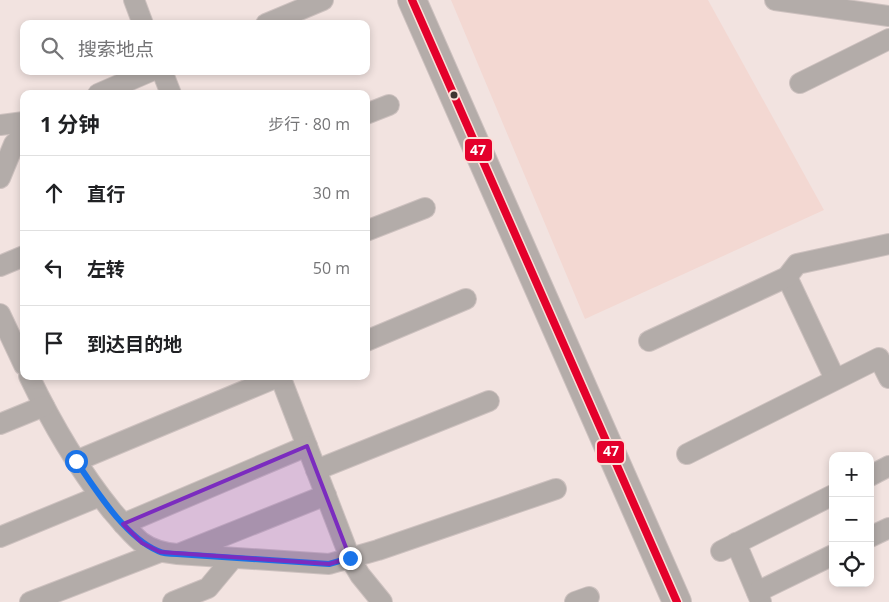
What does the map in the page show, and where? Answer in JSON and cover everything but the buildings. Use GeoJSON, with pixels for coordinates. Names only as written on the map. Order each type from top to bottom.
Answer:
{"type":"FeatureCollection","features":[{"type":"Feature","properties":{"kind":"street"},"geometry":{"type":"LineString","coordinates":[[134,0],[142,20]]}},
{"type":"Feature","properties":{"kind":"street"},"geometry":{"type":"LineString","coordinates":[[276,20],[324,0]]}},
{"type":"Feature","properties":{"kind":"street"},"geometry":{"type":"LineString","coordinates":[[412,0],[677,602]]}},
{"type":"Feature","properties":{"kind":"street"},"geometry":{"type":"LineString","coordinates":[[775,0],[821,3],[889,16]]}},
{"type":"Feature","properties":{"kind":"street"},"geometry":{"type":"LineString","coordinates":[[800,83],[889,39]]}},
{"type":"Feature","properties":{"kind":"street"},"geometry":{"type":"LineString","coordinates":[[107,90],[142,75]]}},
{"type":"Feature","properties":{"kind":"street"},"geometry":{"type":"LineString","coordinates":[[164,75],[169,90]]}},
{"type":"Feature","properties":{"kind":"street"},"geometry":{"type":"LineString","coordinates":[[370,112],[389,105]]}},
{"type":"Feature","properties":{"kind":"street"},"geometry":{"type":"LineString","coordinates":[[0,125],[20,122]]}},
{"type":"Feature","properties":{"kind":"street"},"geometry":{"type":"LineString","coordinates":[[0,178],[14,144],[20,138]]}},
{"type":"Feature","properties":{"kind":"street"},"geometry":{"type":"LineString","coordinates":[[370,229],[425,208]]}},
{"type":"Feature","properties":{"kind":"street"},"geometry":{"type":"LineString","coordinates":[[649,341],[787,277],[797,264],[889,244]]}},
{"type":"Feature","properties":{"kind":"street"},"geometry":{"type":"LineString","coordinates":[[0,266],[20,258]]}},
{"type":"Feature","properties":{"kind":"street"},"geometry":{"type":"LineString","coordinates":[[787,277],[835,379]]}},
{"type":"Feature","properties":{"kind":"street"},"geometry":{"type":"LineString","coordinates":[[370,339],[466,299]]}},
{"type":"Feature","properties":{"kind":"street"},"geometry":{"type":"LineString","coordinates":[[0,314],[20,356]]}},
{"type":"Feature","properties":{"kind":"street"},"geometry":{"type":"LineString","coordinates":[[687,454],[879,358],[889,377]]}},
{"type":"Feature","properties":{"kind":"street"},"geometry":{"type":"LineString","coordinates":[[31,380],[76,461],[100,496],[123,524],[142,543],[168,553],[329,564],[378,550],[556,489]]}},
{"type":"Feature","properties":{"kind":"street"},"geometry":{"type":"LineString","coordinates":[[76,461],[270,380]]}},
{"type":"Feature","properties":{"kind":"street"},"geometry":{"type":"LineString","coordinates":[[282,380],[350,558],[382,602]]}},
{"type":"Feature","properties":{"kind":"street"},"geometry":{"type":"LineString","coordinates":[[316,470],[489,401]]}},
{"type":"Feature","properties":{"kind":"street"},"geometry":{"type":"LineString","coordinates":[[0,424],[44,406]]}},
{"type":"Feature","properties":{"kind":"street"},"geometry":{"type":"LineString","coordinates":[[123,524],[307,446]]}},
{"type":"Feature","properties":{"kind":"street"},"geometry":{"type":"LineString","coordinates":[[874,474],[889,466]]}},
{"type":"Feature","properties":{"kind":"street"},"geometry":{"type":"LineString","coordinates":[[30,602],[326,495]]}},
{"type":"Feature","properties":{"kind":"street"},"geometry":{"type":"LineString","coordinates":[[0,536],[100,496]]}},
{"type":"Feature","properties":{"kind":"street"},"geometry":{"type":"LineString","coordinates":[[829,497],[729,547],[759,597],[829,557]]}},
{"type":"Feature","properties":{"kind":"street"},"geometry":{"type":"LineString","coordinates":[[874,535],[889,528]]}},
{"type":"Feature","properties":{"kind":"street"},"geometry":{"type":"LineString","coordinates":[[173,602],[208,588],[233,558]]}},
{"type":"Feature","properties":{"kind":"highlighted area"},"geometry":{"type":"Polygon","coordinates":[[[307,446],[350,558],[329,564],[160,552],[142,543],[123,524],[307,446]]]}},
{"type":"Feature","properties":{"kind":"shaded area"},"geometry":{"type":"Polygon","coordinates":[[[451,0],[708,0],[824,210],[585,319],[451,0]]]}},
{"type":"Feature","properties":{"kind":"transit line","name":"47"},"geometry":{"type":"LineString","coordinates":[[412,0],[677,602]]}},
{"type":"Feature","properties":{"kind":"route"},"geometry":{"type":"LineString","coordinates":[[76,461],[100,496],[123,524],[142,543],[160,552],[329,564],[350,558]]}}]}
